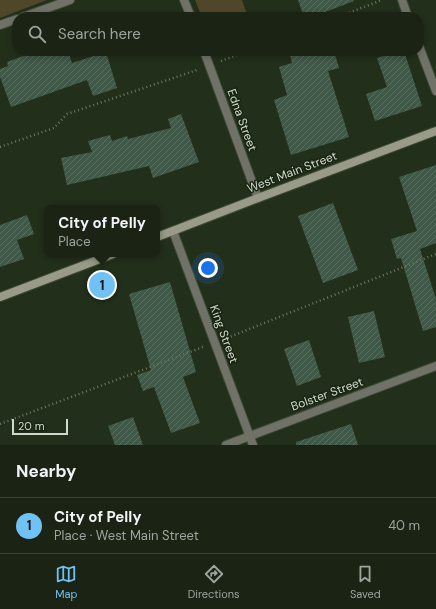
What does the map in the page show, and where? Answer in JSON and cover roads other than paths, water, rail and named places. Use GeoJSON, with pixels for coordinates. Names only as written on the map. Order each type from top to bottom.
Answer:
{"type":"FeatureCollection","features":[{"type":"Feature","properties":{"kind":"main road","name":"West Main Street"},"geometry":{"type":"LineString","coordinates":[[160,236],[436,131]]}},
{"type":"Feature","properties":{"kind":"main road"},"geometry":{"type":"LineString","coordinates":[[0,297],[105,257]]}},
{"type":"Feature","properties":{"kind":"street"},"geometry":{"type":"LineString","coordinates":[[37,12],[70,0]]}},
{"type":"Feature","properties":{"kind":"street"},"geometry":{"type":"LineString","coordinates":[[184,0],[189,12]]}},
{"type":"Feature","properties":{"kind":"street"},"geometry":{"type":"LineString","coordinates":[[402,0],[406,12]]}},
{"type":"Feature","properties":{"kind":"street"},"geometry":{"type":"LineString","coordinates":[[0,25],[12,21]]}},
{"type":"Feature","properties":{"kind":"street","name":"Edna Street"},"geometry":{"type":"LineString","coordinates":[[206,56],[258,198]]}},
{"type":"Feature","properties":{"kind":"street"},"geometry":{"type":"LineString","coordinates":[[423,56],[436,91]]}},
{"type":"Feature","properties":{"kind":"street","name":"King Street"},"geometry":{"type":"LineString","coordinates":[[173,231],[253,445]]}},
{"type":"Feature","properties":{"kind":"street","name":"Bolster Street"},"geometry":{"type":"LineString","coordinates":[[226,445],[436,366]]}},
{"type":"Feature","properties":{"kind":"place","name":"City of Pelly"},"geometry":{"type":"Point","coordinates":[102,285]}}]}
